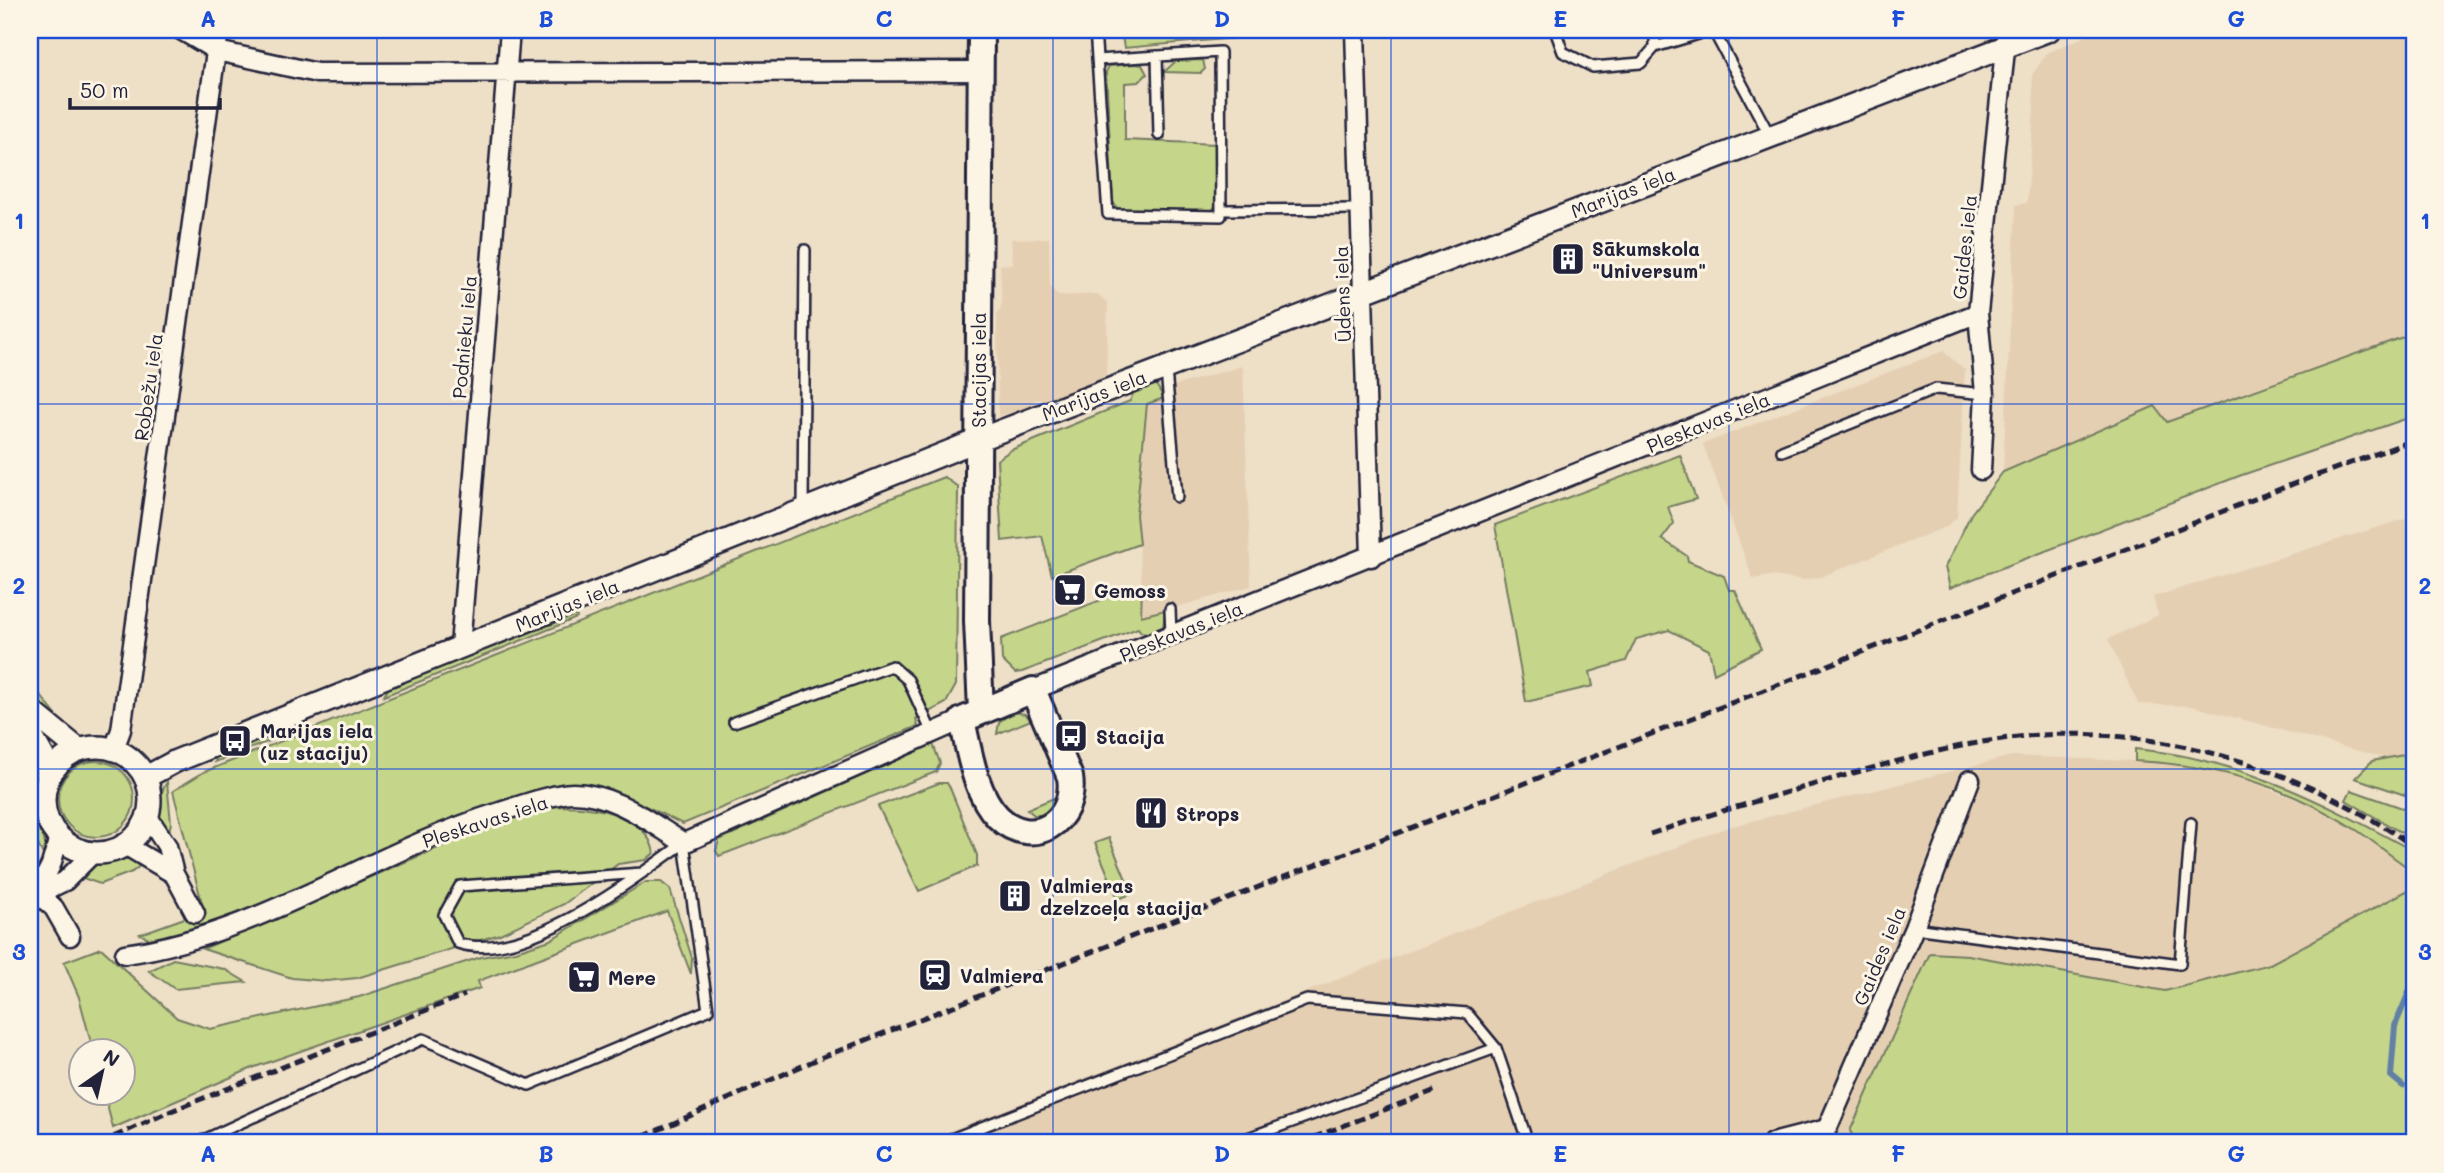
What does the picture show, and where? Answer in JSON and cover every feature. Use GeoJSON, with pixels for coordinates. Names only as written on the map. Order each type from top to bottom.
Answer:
{"type":"FeatureCollection","features":[{"type":"Feature","properties":{"kind":"main road","name":"Stacijas iela"},"geometry":{"type":"LineString","coordinates":[[981,30],[977,621],[972,715],[973,764],[988,804],[998,817],[1027,831],[1042,831],[1064,815],[1073,793],[1070,777],[1032,690]]}},
{"type":"Feature","properties":{"kind":"main road","name":"Pleskavas iela"},"geometry":{"type":"LineString","coordinates":[[972,715],[1032,690]]}},
{"type":"Feature","properties":{"kind":"street"},"geometry":{"type":"LineString","coordinates":[[181,30],[217,51],[317,73],[981,71]]}},
{"type":"Feature","properties":{"kind":"street","name":"Robežu iela"},"geometry":{"type":"LineString","coordinates":[[114,749],[121,730],[219,30]]}},
{"type":"Feature","properties":{"kind":"street","name":"Podnieku iela"},"geometry":{"type":"LineString","coordinates":[[460,647],[510,30]]}},
{"type":"Feature","properties":{"kind":"street","name":"Ūdens iela"},"geometry":{"type":"LineString","coordinates":[[1355,30],[1371,557]]}},
{"type":"Feature","properties":{"kind":"street","name":"Marijas iela"},"geometry":{"type":"LineString","coordinates":[[146,777],[176,761],[978,441],[1770,136],[2007,38],[2049,30]]}},
{"type":"Feature","properties":{"kind":"street","name":"Gaides iela"},"geometry":{"type":"LineString","coordinates":[[1981,470],[1985,394],[1978,313],[2007,38]]}},
{"type":"Feature","properties":{"kind":"street","name":"Pleskavas iela"},"geometry":{"type":"LineString","coordinates":[[1032,690],[1978,313]]}},
{"type":"Feature","properties":{"kind":"street"},"geometry":{"type":"LineString","coordinates":[[30,710],[79,750]]}},
{"type":"Feature","properties":{"kind":"street","name":"Pleskavas iela"},"geometry":{"type":"LineString","coordinates":[[125,954],[159,949],[200,938],[433,836],[504,811],[573,793],[620,804],[684,843],[972,715]]}},
{"type":"Feature","properties":{"kind":"street"},"geometry":{"type":"LineString","coordinates":[[30,733],[44,758],[48,779],[44,804],[51,828],[59,837],[80,850],[93,853],[114,850],[125,845],[142,829],[148,817],[150,795],[146,777],[136,763],[114,749],[94,746],[79,750],[61,761],[48,779]]}},
{"type":"Feature","properties":{"kind":"street","name":"Gaides iela"},"geometry":{"type":"LineString","coordinates":[[1832,1136],[1970,780]]}},
{"type":"Feature","properties":{"kind":"street"},"geometry":{"type":"LineString","coordinates":[[148,817],[167,846],[174,874],[195,913]]}},
{"type":"Feature","properties":{"kind":"street"},"geometry":{"type":"LineString","coordinates":[[34,896],[51,865],[59,837]]}},
{"type":"Feature","properties":{"kind":"street"},"geometry":{"type":"LineString","coordinates":[[125,845],[174,874]]}},
{"type":"Feature","properties":{"kind":"street"},"geometry":{"type":"LineString","coordinates":[[34,896],[65,881],[93,853]]}},
{"type":"Feature","properties":{"kind":"street"},"geometry":{"type":"LineString","coordinates":[[34,896],[54,908],[71,936]]}},
{"type":"Feature","properties":{"kind":"street"},"geometry":{"type":"LineString","coordinates":[[1772,1143],[1832,1136]]}},
{"type":"Feature","properties":{"kind":"lane"},"geometry":{"type":"LineString","coordinates":[[1095,30],[1097,60],[1108,214],[1221,216],[1220,52],[1097,60]]}},
{"type":"Feature","properties":{"kind":"lane"},"geometry":{"type":"LineString","coordinates":[[1555,30],[1563,52],[1593,67],[1641,63],[1655,47],[1712,30],[1770,136]]}},
{"type":"Feature","properties":{"kind":"lane"},"geometry":{"type":"LineString","coordinates":[[1655,47],[1656,30]]}},
{"type":"Feature","properties":{"kind":"lane"},"geometry":{"type":"LineString","coordinates":[[1157,56],[1159,135]]}},
{"type":"Feature","properties":{"kind":"lane"},"geometry":{"type":"LineString","coordinates":[[1223,210],[1360,209]]}},
{"type":"Feature","properties":{"kind":"lane"},"geometry":{"type":"LineString","coordinates":[[803,510],[805,250]]}},
{"type":"Feature","properties":{"kind":"lane"},"geometry":{"type":"LineString","coordinates":[[1165,368],[1177,497]]}},
{"type":"Feature","properties":{"kind":"lane"},"geometry":{"type":"LineString","coordinates":[[1782,451],[1936,389],[1985,394]]}},
{"type":"Feature","properties":{"kind":"lane"},"geometry":{"type":"LineString","coordinates":[[1170,608],[1171,635]]}},
{"type":"Feature","properties":{"kind":"lane"},"geometry":{"type":"LineString","coordinates":[[734,722],[892,666],[908,680],[932,733]]}},
{"type":"Feature","properties":{"kind":"lane"},"geometry":{"type":"LineString","coordinates":[[1914,928],[2179,964],[2191,823]]}},
{"type":"Feature","properties":{"kind":"lane"},"geometry":{"type":"LineString","coordinates":[[197,1143],[423,1039],[530,1085],[708,1010],[684,843],[608,898],[549,930],[476,949],[458,943],[444,915],[460,886],[642,873]]}},
{"type":"Feature","properties":{"kind":"lane"},"geometry":{"type":"LineString","coordinates":[[941,1143],[1307,1000],[1467,1013],[1496,1048],[1528,1143]]}},
{"type":"Feature","properties":{"kind":"lane"},"geometry":{"type":"LineString","coordinates":[[1234,1143],[1496,1048]]}},
{"type":"Feature","properties":{"kind":"shaded area"},"geometry":{"type":"Polygon","coordinates":[[[2100,30],[2414,30],[2414,333],[2167,422],[2003,472],[2016,205],[2027,203],[2034,110],[2032,75],[2047,53],[2100,30]]]}},
{"type":"Feature","properties":{"kind":"shaded area"},"geometry":{"type":"Polygon","coordinates":[[[1049,238],[1050,286],[1058,296],[1097,294],[1108,303],[1106,377],[1054,398],[1034,400],[1033,407],[998,416],[997,315],[1002,304],[1000,265],[1013,264],[1011,239],[1049,238]]]}},
{"type":"Feature","properties":{"kind":"shaded area"},"geometry":{"type":"Polygon","coordinates":[[[1943,351],[1965,370],[1957,517],[1946,527],[1820,577],[1804,580],[1771,576],[1753,579],[1703,444],[1943,351]]]}},
{"type":"Feature","properties":{"kind":"shaded area"},"geometry":{"type":"Polygon","coordinates":[[[1243,366],[1251,586],[1141,617],[1142,584],[1136,515],[1147,403],[1167,397],[1173,386],[1243,366]]]}},
{"type":"Feature","properties":{"kind":"shaded area"},"geometry":{"type":"Polygon","coordinates":[[[2414,516],[2414,766],[2192,706],[2138,704],[2108,639],[2158,615],[2153,597],[2414,516]]]}},
{"type":"Feature","properties":{"kind":"shaded area"},"geometry":{"type":"Polygon","coordinates":[[[2012,756],[2180,763],[2217,769],[2314,806],[2358,831],[2414,872],[2414,1143],[919,1143],[1728,827],[2012,756]]]}},
{"type":"Feature","properties":{"kind":"green space"},"geometry":{"type":"Polygon","coordinates":[[[1121,30],[1246,30],[1246,37],[1124,48],[1121,30]]]}},
{"type":"Feature","properties":{"kind":"green space"},"geometry":{"type":"Polygon","coordinates":[[[1203,60],[1205,69],[1201,73],[1164,72],[1176,61],[1203,60]]]}},
{"type":"Feature","properties":{"kind":"green space"},"geometry":{"type":"Polygon","coordinates":[[[1142,65],[1147,74],[1139,82],[1125,83],[1125,140],[1216,144],[1215,206],[1211,212],[1118,209],[1113,202],[1106,72],[1109,66],[1142,65]]]}},
{"type":"Feature","properties":{"kind":"green space"},"geometry":{"type":"Polygon","coordinates":[[[2414,333],[2414,416],[2239,476],[1950,588],[1945,567],[1971,514],[2003,472],[2155,406],[2167,422],[2414,333]]]}},
{"type":"Feature","properties":{"kind":"green space"},"geometry":{"type":"Polygon","coordinates":[[[1155,383],[1164,398],[1147,404],[1136,515],[1139,544],[1052,576],[1042,536],[1002,541],[997,460],[1011,450],[1130,401],[1136,386],[1155,383]]]}},
{"type":"Feature","properties":{"kind":"green space"},"geometry":{"type":"Polygon","coordinates":[[[1680,455],[1696,499],[1668,507],[1674,523],[1662,539],[1687,556],[1688,561],[1724,576],[1729,590],[1735,590],[1761,649],[1714,673],[1709,650],[1669,630],[1636,639],[1626,661],[1590,672],[1593,686],[1526,702],[1495,525],[1680,455]]]}},
{"type":"Feature","properties":{"kind":"green space"},"geometry":{"type":"Polygon","coordinates":[[[944,477],[958,487],[956,685],[946,703],[916,719],[918,726],[683,824],[599,787],[574,783],[547,787],[520,795],[430,832],[277,900],[199,931],[160,945],[140,934],[204,911],[173,791],[204,772],[944,477]]]}},
{"type":"Feature","properties":{"kind":"green space"},"geometry":{"type":"Polygon","coordinates":[[[1142,584],[1141,616],[1165,610],[1163,629],[1152,634],[1141,632],[1138,628],[1022,672],[1015,673],[1002,660],[1001,639],[1142,584]]]}},
{"type":"Feature","properties":{"kind":"green space"},"geometry":{"type":"Polygon","coordinates":[[[576,615],[577,618],[384,696],[389,687],[576,615]]]}},
{"type":"Feature","properties":{"kind":"green space"},"geometry":{"type":"Polygon","coordinates":[[[30,682],[56,715],[55,721],[30,693],[30,682]]]}},
{"type":"Feature","properties":{"kind":"green space"},"geometry":{"type":"Polygon","coordinates":[[[1013,712],[1025,714],[1031,720],[997,734],[999,722],[1013,712]]]}},
{"type":"Feature","properties":{"kind":"green space"},"geometry":{"type":"Polygon","coordinates":[[[275,735],[280,737],[215,762],[217,755],[275,735]]]}},
{"type":"Feature","properties":{"kind":"green space"},"geometry":{"type":"Polygon","coordinates":[[[933,744],[940,763],[936,772],[719,856],[716,851],[719,840],[933,744]]]}},
{"type":"Feature","properties":{"kind":"green space"},"geometry":{"type":"Polygon","coordinates":[[[2135,749],[2210,762],[2279,785],[2413,851],[2414,872],[2358,831],[2304,801],[2251,780],[2223,773],[2195,767],[2135,761],[2135,749]]]}},
{"type":"Feature","properties":{"kind":"green space"},"geometry":{"type":"Polygon","coordinates":[[[2414,753],[2414,798],[2355,778],[2372,761],[2414,753]]]}},
{"type":"Feature","properties":{"kind":"green space"},"geometry":{"type":"Polygon","coordinates":[[[32,754],[36,803],[45,843],[45,857],[35,836],[29,807],[28,778],[32,754]]]}},
{"type":"Feature","properties":{"kind":"green space"},"geometry":{"type":"Polygon","coordinates":[[[96,761],[111,764],[123,772],[131,784],[134,799],[131,814],[123,826],[111,834],[96,837],[81,834],[69,826],[61,814],[58,799],[61,784],[69,772],[81,764],[96,761]]]}},
{"type":"Feature","properties":{"kind":"green space"},"geometry":{"type":"Polygon","coordinates":[[[167,782],[171,823],[168,836],[158,809],[160,796],[167,782]]]}},
{"type":"Feature","properties":{"kind":"green space"},"geometry":{"type":"Polygon","coordinates":[[[939,783],[947,783],[950,788],[977,855],[977,866],[919,891],[878,806],[939,783]]]}},
{"type":"Feature","properties":{"kind":"green space"},"geometry":{"type":"Polygon","coordinates":[[[2351,790],[2414,812],[2414,840],[2346,800],[2351,790]]]}},
{"type":"Feature","properties":{"kind":"green space"},"geometry":{"type":"Polygon","coordinates":[[[1059,796],[1060,801],[1046,815],[1034,815],[1027,809],[1059,796]]]}},
{"type":"Feature","properties":{"kind":"green space"},"geometry":{"type":"Polygon","coordinates":[[[556,806],[584,807],[628,820],[640,828],[649,839],[654,853],[646,860],[618,864],[564,904],[500,934],[357,978],[327,981],[292,978],[203,949],[496,823],[556,806]]]}},
{"type":"Feature","properties":{"kind":"green space"},"geometry":{"type":"Polygon","coordinates":[[[1109,838],[1132,894],[1118,899],[1095,843],[1109,838]]]}},
{"type":"Feature","properties":{"kind":"green space"},"geometry":{"type":"Polygon","coordinates":[[[111,858],[131,859],[142,864],[132,872],[100,884],[80,877],[92,866],[111,858]]]}},
{"type":"Feature","properties":{"kind":"green space"},"geometry":{"type":"Polygon","coordinates":[[[646,882],[661,882],[670,889],[692,958],[691,974],[667,911],[478,981],[480,988],[255,1067],[113,1128],[107,1106],[136,1106],[136,1036],[89,1036],[79,997],[64,962],[101,948],[177,1018],[210,1029],[359,997],[481,957],[516,951],[550,940],[646,882]]]}},
{"type":"Feature","properties":{"kind":"green space"},"geometry":{"type":"Polygon","coordinates":[[[2414,887],[2414,1143],[1857,1143],[1850,1131],[1930,953],[1968,955],[2165,991],[2270,964],[2414,887]]]}},
{"type":"Feature","properties":{"kind":"green space"},"geometry":{"type":"Polygon","coordinates":[[[173,959],[224,969],[246,982],[175,989],[149,971],[173,959]]]}},
{"type":"Feature","properties":{"kind":"waterway"},"geometry":{"type":"LineString","coordinates":[[2403,1086],[2391,1076],[2395,1026],[2414,980]]}},
{"type":"Feature","properties":{"kind":"railway"},"geometry":{"type":"LineString","coordinates":[[629,1143],[820,1058],[2293,484],[2414,440]]}},
{"type":"Feature","properties":{"kind":"railway"},"geometry":{"type":"LineString","coordinates":[[1650,834],[1925,754],[1994,740],[2070,734],[2174,744],[2226,757],[2325,794],[2414,847]]}},
{"type":"Feature","properties":{"kind":"railway"},"geometry":{"type":"LineString","coordinates":[[100,1143],[171,1111],[465,995]]}},
{"type":"Feature","properties":{"kind":"railway"},"geometry":{"type":"LineString","coordinates":[[1299,1143],[1436,1090]]}},
{"type":"Feature","properties":{"kind":"place","name":"Sākumskola \"Universum\""},"geometry":{"type":"Point","coordinates":[1568,259]}},
{"type":"Feature","properties":{"kind":"place","name":"Gemoss"},"geometry":{"type":"Point","coordinates":[1070,590]}},
{"type":"Feature","properties":{"kind":"place","name":"Stacija"},"geometry":{"type":"Point","coordinates":[1071,736]}},
{"type":"Feature","properties":{"kind":"place","name":"Marijas iela (uz staciju)"},"geometry":{"type":"Point","coordinates":[235,741]}},
{"type":"Feature","properties":{"kind":"place","name":"Strops"},"geometry":{"type":"Point","coordinates":[1151,813]}},
{"type":"Feature","properties":{"kind":"place","name":"Valmieras dzelzceļa stacija"},"geometry":{"type":"Point","coordinates":[1015,896]}},
{"type":"Feature","properties":{"kind":"place","name":"Valmiera"},"geometry":{"type":"Point","coordinates":[935,975]}},
{"type":"Feature","properties":{"kind":"place","name":"Mere"},"geometry":{"type":"Point","coordinates":[584,977]}}]}
